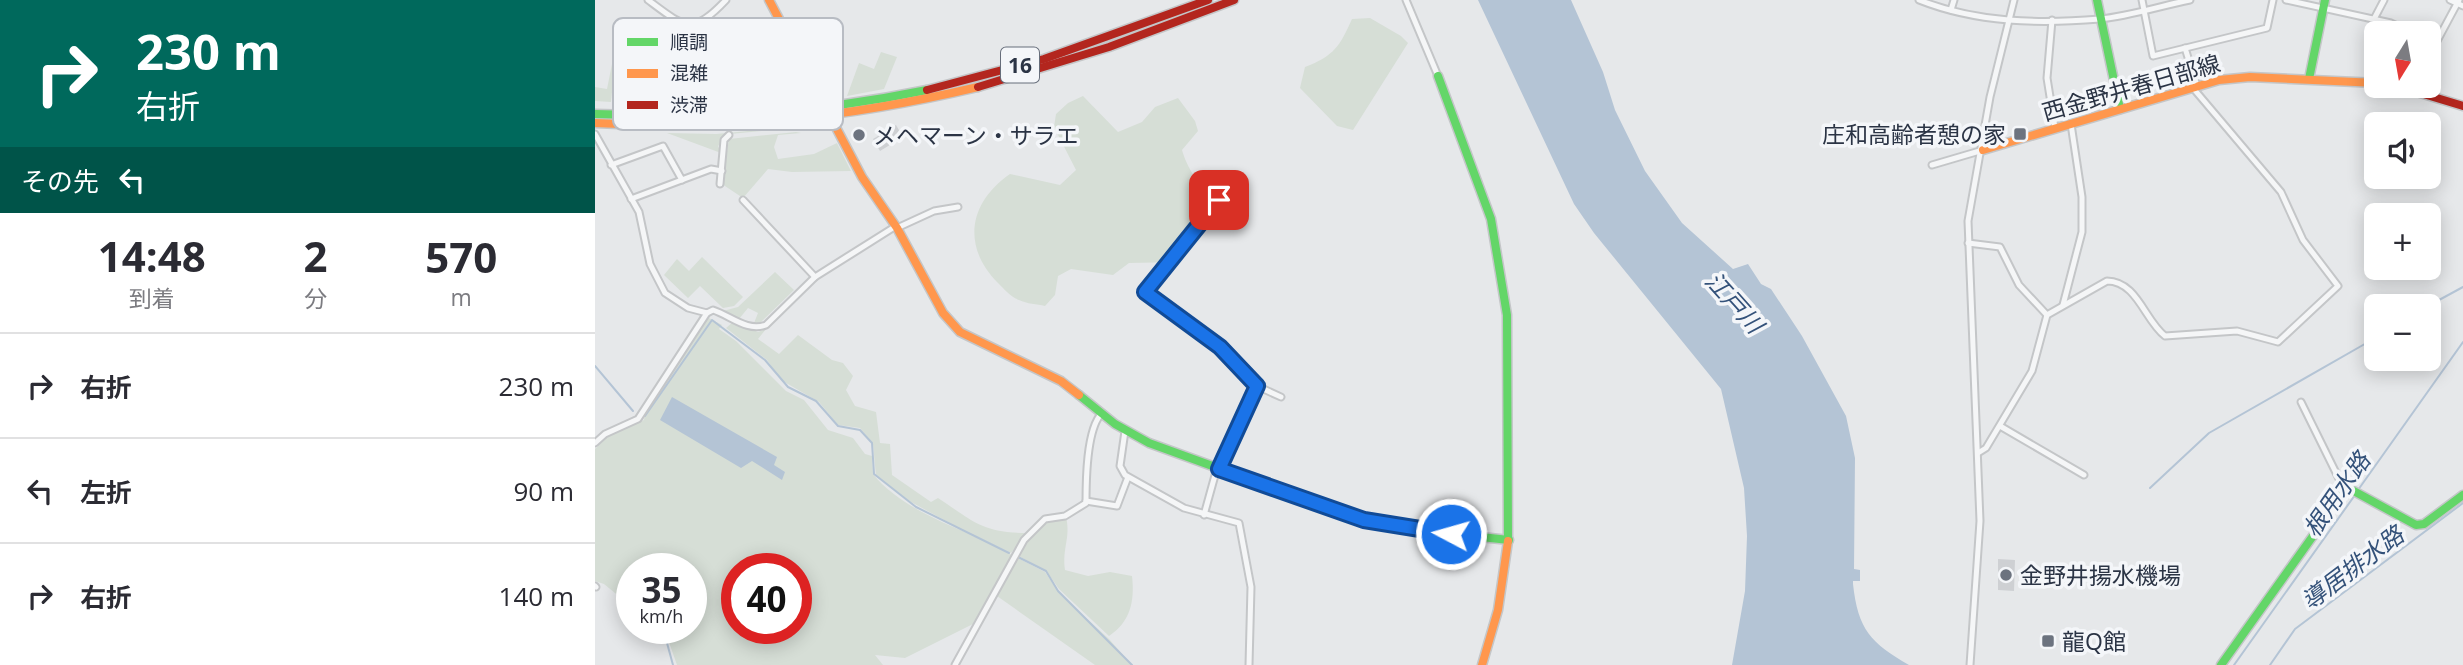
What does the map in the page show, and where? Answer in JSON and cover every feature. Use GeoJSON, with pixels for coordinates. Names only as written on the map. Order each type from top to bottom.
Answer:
{"type":"FeatureCollection","features":[{"type":"Feature","properties":{"kind":"main road"},"geometry":{"type":"LineString","coordinates":[[769,0],[779,18]]}},
{"type":"Feature","properties":{"kind":"main road","name":"16"},"geometry":{"type":"LineString","coordinates":[[843,109],[1000,72],[1126,31],[1208,0]]}},
{"type":"Feature","properties":{"kind":"main road","name":"16"},"geometry":{"type":"LineString","coordinates":[[843,110],[918,101],[1002,80],[1130,39],[1234,0]]}},
{"type":"Feature","properties":{"kind":"main road"},"geometry":{"type":"LineString","coordinates":[[2097,0],[2120,109]]}},
{"type":"Feature","properties":{"kind":"main road"},"geometry":{"type":"LineString","coordinates":[[2309,79],[2324,4]]}},
{"type":"Feature","properties":{"kind":"main road"},"geometry":{"type":"LineString","coordinates":[[1438,76],[1475,170],[1500,256],[1509,356],[1509,540],[1498,610],[1482,665]]}},
{"type":"Feature","properties":{"kind":"main road","name":"西金野井春日部線"},"geometry":{"type":"LineString","coordinates":[[1983,150],[2195,87],[2234,78],[2364,82]]}},
{"type":"Feature","properties":{"kind":"main road"},"geometry":{"type":"LineString","coordinates":[[2441,96],[2462,103]]}},
{"type":"Feature","properties":{"kind":"main road","name":"16"},"geometry":{"type":"LineString","coordinates":[[595,114],[613,114]]}},
{"type":"Feature","properties":{"kind":"main road","name":"16"},"geometry":{"type":"LineString","coordinates":[[595,123],[613,123]]}},
{"type":"Feature","properties":{"kind":"main road"},"geometry":{"type":"LineString","coordinates":[[838,130],[862,177],[897,227],[943,313],[954,327],[991,349],[1061,380],[1125,430],[1149,443],[1376,524],[1509,540]]}},
{"type":"Feature","properties":{"kind":"main road"},"geometry":{"type":"LineString","coordinates":[[2221,665],[2344,491],[2350,489],[2407,522],[2420,525],[2463,495]]}},
{"type":"Feature","properties":{"kind":"street"},"geometry":{"type":"LineString","coordinates":[[648,0],[671,18]]}},
{"type":"Feature","properties":{"kind":"street"},"geometry":{"type":"LineString","coordinates":[[709,18],[726,0]]}},
{"type":"Feature","properties":{"kind":"street"},"geometry":{"type":"LineString","coordinates":[[1406,0],[1438,76]]}},
{"type":"Feature","properties":{"kind":"street"},"geometry":{"type":"LineString","coordinates":[[1919,0],[2008,22],[2101,19],[2175,1],[2190,0]]}},
{"type":"Feature","properties":{"kind":"street"},"geometry":{"type":"LineString","coordinates":[[1951,10],[1954,0]]}},
{"type":"Feature","properties":{"kind":"street"},"geometry":{"type":"LineString","coordinates":[[1969,665],[1980,521],[1969,221],[1990,97],[2014,0]]}},
{"type":"Feature","properties":{"kind":"street"},"geometry":{"type":"LineString","coordinates":[[2142,0],[2154,56],[2267,28],[2273,0]]}},
{"type":"Feature","properties":{"kind":"street"},"geometry":{"type":"LineString","coordinates":[[2286,0],[2324,4],[2379,21]]}},
{"type":"Feature","properties":{"kind":"street"},"geometry":{"type":"LineString","coordinates":[[2374,19],[2384,0]]}},
{"type":"Feature","properties":{"kind":"street"},"geometry":{"type":"LineString","coordinates":[[2441,30],[2460,3],[2451,0]]}},
{"type":"Feature","properties":{"kind":"street"},"geometry":{"type":"LineString","coordinates":[[2052,20],[2047,78],[2055,128]]}},
{"type":"Feature","properties":{"kind":"street"},"geometry":{"type":"LineString","coordinates":[[1978,453],[1986,448],[2032,371],[2047,315],[2107,281],[2113,281],[2131,291],[2155,328],[2165,336],[2237,331],[2278,342],[2338,286],[2303,240],[2281,192],[2195,87],[2185,48]]}},
{"type":"Feature","properties":{"kind":"street"},"geometry":{"type":"LineString","coordinates":[[2063,304],[2082,232],[2082,197],[2071,124]]}},
{"type":"Feature","properties":{"kind":"street"},"geometry":{"type":"LineString","coordinates":[[595,134],[639,212],[650,264],[665,293],[688,308],[707,313]]}},
{"type":"Feature","properties":{"kind":"street"},"geometry":{"type":"LineString","coordinates":[[720,184],[724,140],[729,135]]}},
{"type":"Feature","properties":{"kind":"street"},"geometry":{"type":"LineString","coordinates":[[611,165],[663,146],[682,180]]}},
{"type":"Feature","properties":{"kind":"street"},"geometry":{"type":"LineString","coordinates":[[1932,164],[1983,150]]}},
{"type":"Feature","properties":{"kind":"street"},"geometry":{"type":"LineString","coordinates":[[631,199],[711,169],[722,171]]}},
{"type":"Feature","properties":{"kind":"street"},"geometry":{"type":"LineString","coordinates":[[1236,182],[1202,218],[1145,292],[1220,347],[1257,386],[1282,397]]}},
{"type":"Feature","properties":{"kind":"street"},"geometry":{"type":"LineString","coordinates":[[743,200],[814,277]]}},
{"type":"Feature","properties":{"kind":"street"},"geometry":{"type":"LineString","coordinates":[[595,443],[605,434],[638,419],[707,313],[713,310],[756,329],[766,325],[814,277],[897,227],[934,211],[958,207]]}},
{"type":"Feature","properties":{"kind":"street"},"geometry":{"type":"LineString","coordinates":[[1968,243],[2000,247],[2019,285],[2047,315]]}},
{"type":"Feature","properties":{"kind":"street"},"geometry":{"type":"LineString","coordinates":[[1204,515],[1218,468],[1257,386]]}},
{"type":"Feature","properties":{"kind":"street"},"geometry":{"type":"LineString","coordinates":[[2301,402],[2344,491]]}},
{"type":"Feature","properties":{"kind":"street"},"geometry":{"type":"LineString","coordinates":[[955,665],[1024,540],[1045,519],[1065,516],[1084,505],[1096,418],[1102,412]]}},
{"type":"Feature","properties":{"kind":"street"},"geometry":{"type":"LineString","coordinates":[[2000,426],[2084,475]]}},
{"type":"Feature","properties":{"kind":"street"},"geometry":{"type":"LineString","coordinates":[[1125,430],[1120,466],[1128,477],[1168,500],[1204,515],[1239,523],[1251,587],[1249,665]]}},
{"type":"Feature","properties":{"kind":"street"},"geometry":{"type":"LineString","coordinates":[[1086,501],[1117,506],[1128,477]]}},
{"type":"Feature","properties":{"kind":"shaded area"},"geometry":{"type":"Polygon","coordinates":[[[1370,18],[1408,43],[1353,130],[1337,126],[1300,88],[1305,67],[1323,59],[1335,49],[1352,19],[1370,18]]]}},
{"type":"Feature","properties":{"kind":"shaded area"},"geometry":{"type":"Polygon","coordinates":[[[881,52],[897,57],[884,89],[847,96],[859,63],[874,69],[881,52]]]}},
{"type":"Feature","properties":{"kind":"shaded area"},"geometry":{"type":"Polygon","coordinates":[[[613,59],[611,102],[595,101],[595,87],[607,89],[613,59]]]}},
{"type":"Feature","properties":{"kind":"shaded area"},"geometry":{"type":"Polygon","coordinates":[[[1083,96],[1118,132],[1142,122],[1155,107],[1178,98],[1195,121],[1198,131],[1182,150],[1202,189],[1207,207],[1206,218],[1194,243],[1179,262],[1129,263],[1113,275],[1071,269],[1058,276],[1055,295],[1045,306],[1025,302],[1013,297],[986,269],[975,240],[978,212],[985,198],[1010,174],[1060,185],[1076,170],[1054,127],[1056,114],[1068,103],[1083,96]]]}},
{"type":"Feature","properties":{"kind":"shaded area"},"geometry":{"type":"Polygon","coordinates":[[[773,130],[730,134],[718,146],[721,153],[667,133],[716,134],[773,130]]]}},
{"type":"Feature","properties":{"kind":"shaded area"},"geometry":{"type":"Polygon","coordinates":[[[801,133],[778,135],[774,147],[778,159],[814,154],[837,143],[851,171],[792,172],[768,169],[743,198],[722,184],[729,139],[801,133]]]}},
{"type":"Feature","properties":{"kind":"shaded area"},"geometry":{"type":"Polygon","coordinates":[[[702,257],[743,297],[734,306],[723,308],[700,286],[688,298],[664,275],[677,259],[689,271],[702,257]]]}},
{"type":"Feature","properties":{"kind":"shaded area"},"geometry":{"type":"Polygon","coordinates":[[[775,272],[794,290],[760,323],[754,323],[758,313],[748,308],[739,319],[723,311],[738,307],[775,272]]]}},
{"type":"Feature","properties":{"kind":"shaded area"},"geometry":{"type":"Polygon","coordinates":[[[709,318],[722,325],[719,329],[736,341],[786,391],[804,400],[828,430],[853,438],[865,454],[872,456],[873,474],[882,484],[931,517],[970,534],[911,502],[876,476],[873,444],[860,428],[838,425],[819,402],[781,380],[767,360],[726,328],[733,322],[758,332],[766,329],[758,339],[779,354],[798,335],[832,360],[843,363],[853,376],[846,390],[855,406],[876,412],[880,443],[890,444],[892,475],[931,502],[938,498],[988,528],[1027,533],[1011,553],[980,538],[1012,555],[973,624],[905,658],[875,655],[883,665],[677,665],[670,644],[707,644],[707,553],[616,553],[616,594],[604,584],[595,581],[595,449],[609,435],[644,420],[645,413],[695,333],[709,318]]]}},
{"type":"Feature","properties":{"kind":"shaded area"},"geometry":{"type":"Polygon","coordinates":[[[1066,517],[1068,531],[1065,570],[1088,576],[1110,572],[1132,576],[1132,603],[1122,624],[1109,636],[1059,589],[1047,572],[1017,555],[1043,525],[1066,517]]]}},
{"type":"Feature","properties":{"kind":"shaded area"},"geometry":{"type":"Polygon","coordinates":[[[1016,557],[1045,572],[1060,594],[1109,639],[1132,665],[1095,665],[997,596],[1016,557]]]}},
{"type":"Feature","properties":{"kind":"water","name":"江戸川"},"geometry":{"type":"Polygon","coordinates":[[[1478,0],[1571,0],[1603,72],[1615,110],[1645,171],[1682,223],[1733,269],[1748,264],[1761,284],[1771,289],[1802,336],[1846,416],[1855,458],[1854,569],[1860,570],[1860,581],[1853,581],[1853,584],[1859,613],[1863,624],[1876,642],[1909,665],[1732,665],[1745,591],[1747,536],[1744,488],[1721,389],[1594,233],[1574,204],[1478,0]]]}},
{"type":"Feature","properties":{"kind":"water"},"geometry":{"type":"Polygon","coordinates":[[[672,397],[777,457],[774,465],[785,472],[782,480],[752,461],[741,468],[660,420],[672,397]]]}},
{"type":"Feature","properties":{"kind":"building"},"geometry":{"type":"Polygon","coordinates":[[[896,125],[903,137],[880,151],[873,139],[896,125]]]}},
{"type":"Feature","properties":{"kind":"building","name":"金野井揚水機場"},"geometry":{"type":"Polygon","coordinates":[[[1998,559],[2015,560],[2014,591],[1998,590],[1998,559]]]}},
{"type":"Feature","properties":{"kind":"waterway"},"geometry":{"type":"LineString","coordinates":[[2441,299],[2463,287]]}},
{"type":"Feature","properties":{"kind":"waterway"},"geometry":{"type":"LineString","coordinates":[[645,416],[712,320],[765,360],[788,387],[816,401],[838,426],[860,430],[872,443],[874,474],[916,507],[1009,553]]}},
{"type":"Feature","properties":{"kind":"waterway","name":"根用水路"},"geometry":{"type":"LineString","coordinates":[[2358,490],[2463,342]]}},
{"type":"Feature","properties":{"kind":"waterway"},"geometry":{"type":"LineString","coordinates":[[2150,488],[2209,433],[2364,344]]}},
{"type":"Feature","properties":{"kind":"waterway"},"geometry":{"type":"LineString","coordinates":[[595,366],[633,411]]}},
{"type":"Feature","properties":{"kind":"waterway","name":"根用水路"},"geometry":{"type":"LineString","coordinates":[[2234,665],[2355,495]]}},
{"type":"Feature","properties":{"kind":"waterway","name":"導居排水路"},"geometry":{"type":"LineString","coordinates":[[2270,665],[2295,629],[2463,503]]}},
{"type":"Feature","properties":{"kind":"waterway"},"geometry":{"type":"LineString","coordinates":[[1018,557],[1046,571],[1058,591],[1132,665]]}},
{"type":"Feature","properties":{"kind":"waterway"},"geometry":{"type":"LineString","coordinates":[[667,644],[673,665]]}},
{"type":"Feature","properties":{"kind":"traffic: fast"},"geometry":{"type":"LineString","coordinates":[[2097,0],[2120,109]]}},
{"type":"Feature","properties":{"kind":"traffic: fast"},"geometry":{"type":"LineString","coordinates":[[2309,79],[2325,0]]}},
{"type":"Feature","properties":{"kind":"traffic: fast"},"geometry":{"type":"LineString","coordinates":[[1438,76],[1491,219],[1507,315],[1508,541]]}},
{"type":"Feature","properties":{"kind":"traffic: fast"},"geometry":{"type":"LineString","coordinates":[[843,104],[927,90]]}},
{"type":"Feature","properties":{"kind":"traffic: fast"},"geometry":{"type":"LineString","coordinates":[[595,114],[613,114]]}},
{"type":"Feature","properties":{"kind":"traffic: fast"},"geometry":{"type":"LineString","coordinates":[[1079,395],[1115,424],[1149,443],[1364,521],[1406,529],[1509,540]]}},
{"type":"Feature","properties":{"kind":"traffic: fast"},"geometry":{"type":"LineString","coordinates":[[2221,665],[2345,491],[2350,489],[2416,525],[2424,524],[2463,495]]}},
{"type":"Feature","properties":{"kind":"traffic: slow"},"geometry":{"type":"LineString","coordinates":[[769,0],[778,18]]}},
{"type":"Feature","properties":{"kind":"traffic: slow"},"geometry":{"type":"LineString","coordinates":[[1983,150],[2219,80],[2250,77],[2364,82]]}},
{"type":"Feature","properties":{"kind":"traffic: slow"},"geometry":{"type":"LineString","coordinates":[[843,113],[978,87]]}},
{"type":"Feature","properties":{"kind":"traffic: slow"},"geometry":{"type":"LineString","coordinates":[[595,123],[613,124]]}},
{"type":"Feature","properties":{"kind":"traffic: slow"},"geometry":{"type":"LineString","coordinates":[[837,130],[862,177],[897,228],[943,313],[960,332],[1061,381],[1079,395]]}},
{"type":"Feature","properties":{"kind":"traffic: slow"},"geometry":{"type":"LineString","coordinates":[[1482,665],[1498,610],[1508,541]]}},
{"type":"Feature","properties":{"kind":"traffic: jam"},"geometry":{"type":"LineString","coordinates":[[927,90],[1044,59],[1208,0]]}},
{"type":"Feature","properties":{"kind":"traffic: jam"},"geometry":{"type":"LineString","coordinates":[[978,87],[1109,47],[1234,0]]}},
{"type":"Feature","properties":{"kind":"traffic: jam"},"geometry":{"type":"LineString","coordinates":[[2437,98],[2463,106]]}},
{"type":"Feature","properties":{"kind":"place","name":"庄和高齢者憩の家"},"geometry":{"type":"Point","coordinates":[2020,134]}},
{"type":"Feature","properties":{"kind":"place","name":"メヘマーン・サラエ"},"geometry":{"type":"Point","coordinates":[859,135]}},
{"type":"Feature","properties":{"kind":"place","name":"金野井揚水機場"},"geometry":{"type":"Point","coordinates":[2006,575]}},
{"type":"Feature","properties":{"kind":"place","name":"龍Q館"},"geometry":{"type":"Point","coordinates":[2048,641]}},
{"type":"Feature","properties":{"kind":"route"},"geometry":{"type":"LineString","coordinates":[[1219,200],[1145,292],[1220,347],[1257,386],[1219,469],[1376,524],[1451,534]]}}]}
